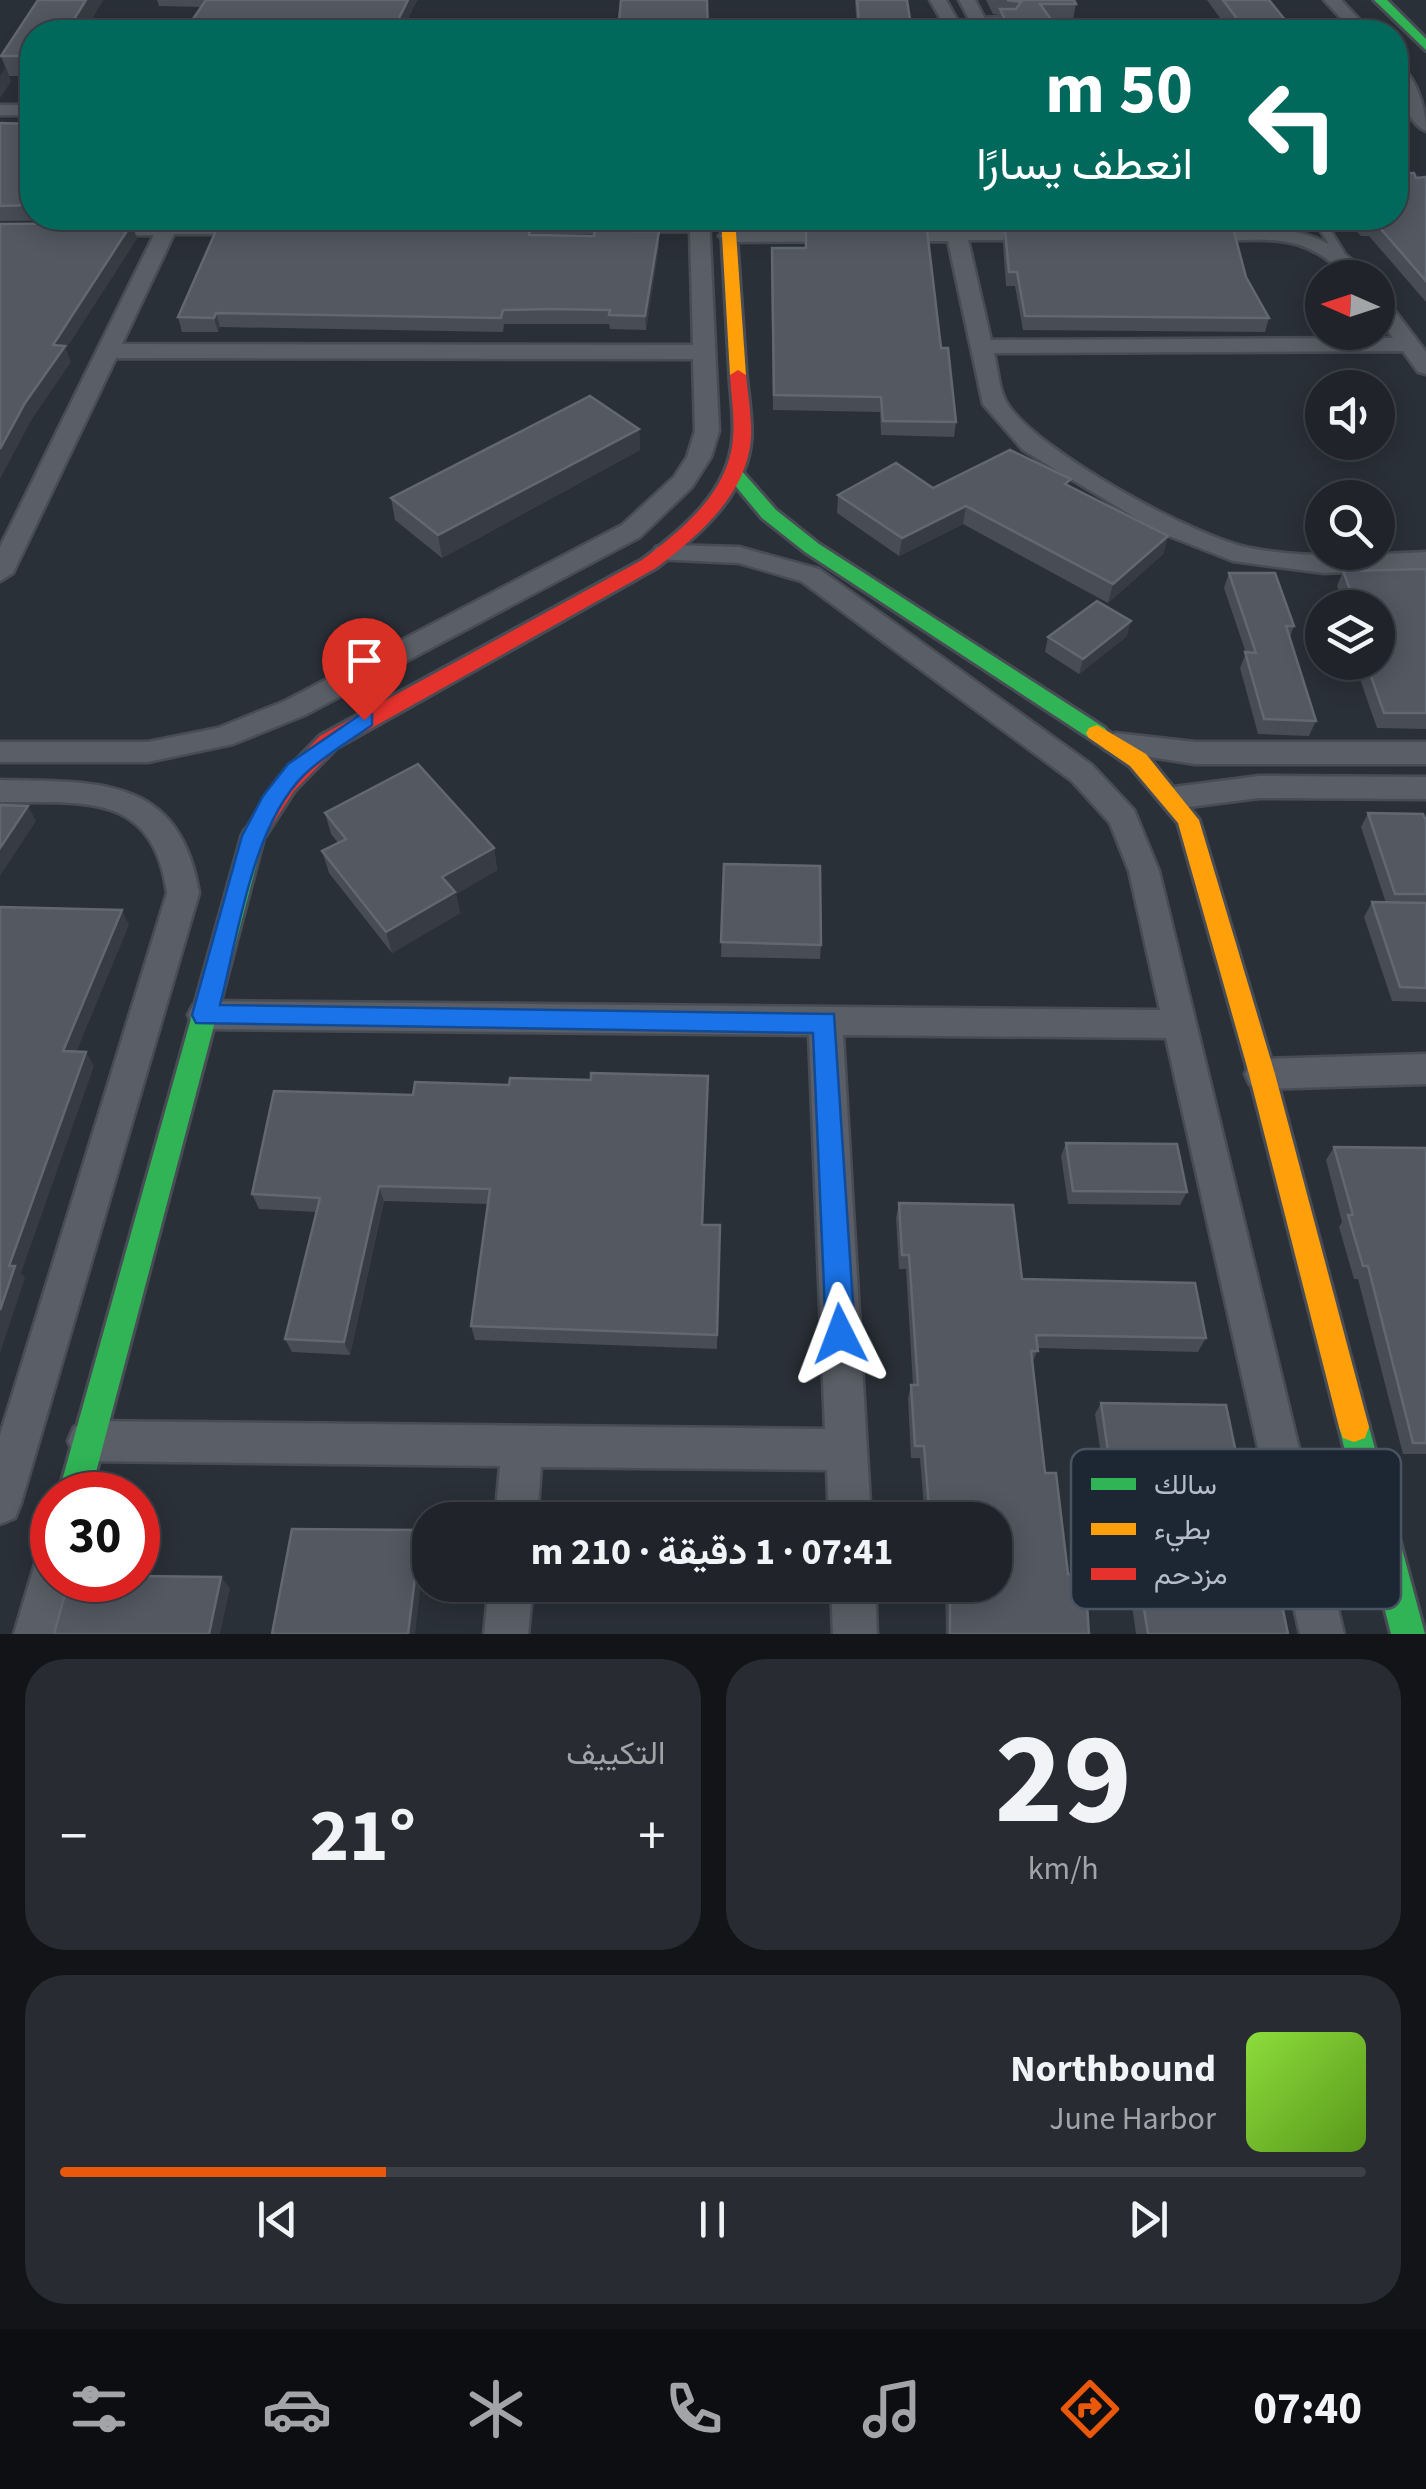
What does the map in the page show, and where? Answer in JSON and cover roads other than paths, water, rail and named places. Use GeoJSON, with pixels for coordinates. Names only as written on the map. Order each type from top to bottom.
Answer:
{"type":"FeatureCollection","features":[{"type":"Feature","properties":{"kind":"street"},"geometry":{"type":"LineString","coordinates":[[1332,0],[1351,20]]}},
{"type":"Feature","properties":{"kind":"street"},"geometry":{"type":"LineString","coordinates":[[1380,0],[1400,20]]}},
{"type":"Feature","properties":{"kind":"street"},"geometry":{"type":"LineString","coordinates":[[1408,28],[1426,46]]}},
{"type":"Feature","properties":{"kind":"street"},"geometry":{"type":"LineString","coordinates":[[1420,126],[1421,101]]}},
{"type":"Feature","properties":{"kind":"street"},"geometry":{"type":"LineString","coordinates":[[4,557],[167,230]]}},
{"type":"Feature","properties":{"kind":"street"},"geometry":{"type":"LineString","coordinates":[[0,752],[110,755],[223,736],[295,708],[595,552],[661,508],[699,457],[707,431],[699,230]]}},
{"type":"Feature","properties":{"kind":"street"},"geometry":{"type":"LineString","coordinates":[[80,1472],[253,836],[271,802],[296,770],[364,720],[665,553],[692,532],[734,473],[742,443],[728,230]]}},
{"type":"Feature","properties":{"kind":"street"},"geometry":{"type":"LineString","coordinates":[[826,230],[1072,233]]}},
{"type":"Feature","properties":{"kind":"street"},"geometry":{"type":"LineString","coordinates":[[1168,232],[1278,232],[1316,241],[1345,260]]}},
{"type":"Feature","properties":{"kind":"street"},"geometry":{"type":"LineString","coordinates":[[957,234],[994,404],[1014,431],[1050,457],[1191,538],[1242,556],[1296,564],[1426,560]]}},
{"type":"Feature","properties":{"kind":"street"},"geometry":{"type":"LineString","coordinates":[[1395,326],[1426,367]]}},
{"type":"Feature","properties":{"kind":"street"},"geometry":{"type":"LineString","coordinates":[[979,346],[1408,344]]}},
{"type":"Feature","properties":{"kind":"street"},"geometry":{"type":"LineString","coordinates":[[108,350],[705,352]]}},
{"type":"Feature","properties":{"kind":"street"},"geometry":{"type":"LineString","coordinates":[[734,473],[769,514],[812,548],[1138,760],[1174,798],[1198,842],[1371,1449]]}},
{"type":"Feature","properties":{"kind":"street"},"geometry":{"type":"LineString","coordinates":[[665,553],[753,556],[810,575],[1082,773],[1105,794],[1136,844],[1279,1449]]}},
{"type":"Feature","properties":{"kind":"street"},"geometry":{"type":"LineString","coordinates":[[1108,742],[1194,753],[1426,753]]}},
{"type":"Feature","properties":{"kind":"street"},"geometry":{"type":"LineString","coordinates":[[1174,798],[1260,787],[1426,788]]}},
{"type":"Feature","properties":{"kind":"street"},"geometry":{"type":"LineString","coordinates":[[0,792],[95,794],[137,808],[154,820],[178,852],[183,894],[0,1503]]}},
{"type":"Feature","properties":{"kind":"street"},"geometry":{"type":"LineString","coordinates":[[205,1015],[1180,1024]]}},
{"type":"Feature","properties":{"kind":"street"},"geometry":{"type":"LineString","coordinates":[[825,1022],[849,1502]]}},
{"type":"Feature","properties":{"kind":"street"},"geometry":{"type":"LineString","coordinates":[[1262,1074],[1426,1069]]}},
{"type":"Feature","properties":{"kind":"street"},"geometry":{"type":"LineString","coordinates":[[88,1440],[846,1450]]}},
{"type":"Feature","properties":{"kind":"street"},"geometry":{"type":"LineString","coordinates":[[518,1502],[522,1448]]}},
{"type":"Feature","properties":{"kind":"street"},"geometry":{"type":"LineString","coordinates":[[1401,1554],[1411,1588],[1408,1634]]}},
{"type":"Feature","properties":{"kind":"street"},"geometry":{"type":"LineString","coordinates":[[36,1634],[44,1602]]}},
{"type":"Feature","properties":{"kind":"street"},"geometry":{"type":"LineString","coordinates":[[506,1634],[509,1602]]}},
{"type":"Feature","properties":{"kind":"street"},"geometry":{"type":"LineString","coordinates":[[854,1602],[855,1634]]}},
{"type":"Feature","properties":{"kind":"street"},"geometry":{"type":"LineString","coordinates":[[1316,1609],[1322,1634]]}},
{"type":"Feature","properties":{"kind":"lane"},"geometry":{"type":"LineString","coordinates":[[1004,20],[1012,18]]}},
{"type":"Feature","properties":{"kind":"lane"},"geometry":{"type":"LineString","coordinates":[[1325,230],[1340,254]]}}]}
